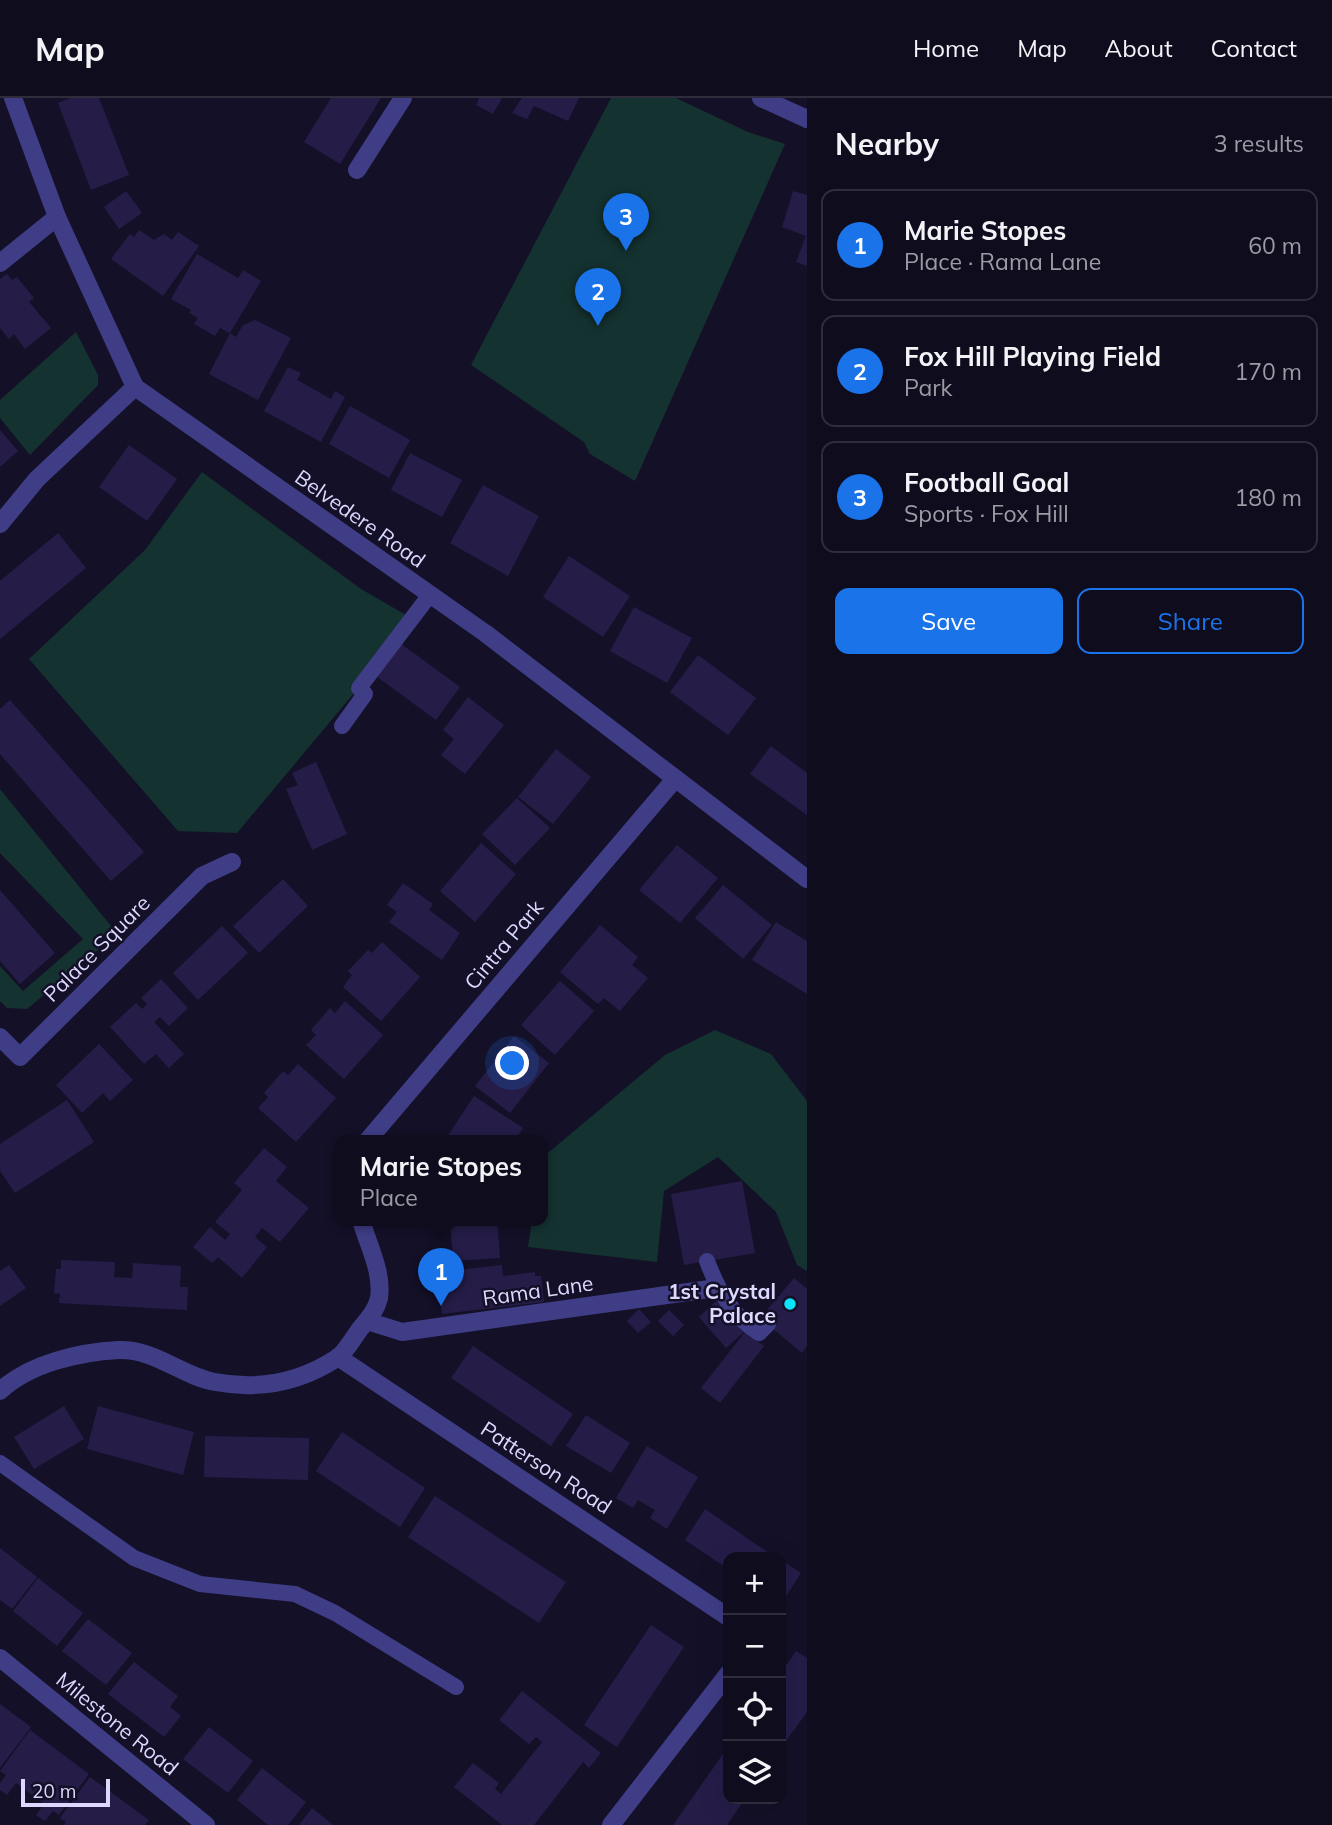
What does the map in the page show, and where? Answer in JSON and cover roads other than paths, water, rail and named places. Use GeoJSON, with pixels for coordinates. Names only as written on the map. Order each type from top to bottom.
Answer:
{"type":"FeatureCollection","features":[{"type":"Feature","properties":{"kind":"street","name":"Belvedere Road"},"geometry":{"type":"LineString","coordinates":[[13,98],[57,217],[135,387],[485,633],[807,879]]}},
{"type":"Feature","properties":{"kind":"street"},"geometry":{"type":"LineString","coordinates":[[357,170],[403,98]]}},
{"type":"Feature","properties":{"kind":"street"},"geometry":{"type":"LineString","coordinates":[[761,98],[807,119]]}},
{"type":"Feature","properties":{"kind":"street"},"geometry":{"type":"LineString","coordinates":[[0,263],[57,217]]}},
{"type":"Feature","properties":{"kind":"street"},"geometry":{"type":"LineString","coordinates":[[0,524],[37,478],[135,387]]}},
{"type":"Feature","properties":{"kind":"street","name":"Cintra Park"},"geometry":{"type":"LineString","coordinates":[[372,1135],[675,779]]}},
{"type":"Feature","properties":{"kind":"street","name":"Palace Square"},"geometry":{"type":"LineString","coordinates":[[0,1037],[20,1057],[202,876],[232,862]]}},
{"type":"Feature","properties":{"kind":"street"},"geometry":{"type":"LineString","coordinates":[[0,1391],[37,1369],[69,1357],[122,1350],[168,1360],[212,1381],[255,1387],[285,1383],[338,1357],[376,1309],[379,1294],[377,1270],[363,1226]]}},
{"type":"Feature","properties":{"kind":"street","name":"Rama Lane"},"geometry":{"type":"LineString","coordinates":[[367,1321],[402,1332],[717,1289]]}},
{"type":"Feature","properties":{"kind":"street","name":"Patterson Road"},"geometry":{"type":"LineString","coordinates":[[338,1357],[725,1615]]}},
{"type":"Feature","properties":{"kind":"street","name":"Milestone Road"},"geometry":{"type":"LineString","coordinates":[[0,1658],[206,1825]]}},
{"type":"Feature","properties":{"kind":"street"},"geometry":{"type":"LineString","coordinates":[[611,1825],[725,1678]]}},
{"type":"Feature","properties":{"kind":"lane"},"geometry":{"type":"LineString","coordinates":[[342,726],[365,694],[359,688],[429,596]]}},
{"type":"Feature","properties":{"kind":"lane"},"geometry":{"type":"LineString","coordinates":[[706,1261],[717,1289],[743,1322],[759,1333],[768,1324]]}},
{"type":"Feature","properties":{"kind":"lane"},"geometry":{"type":"LineString","coordinates":[[0,1463],[134,1558],[201,1584],[295,1594],[335,1613],[456,1688]]}},
{"type":"Feature","properties":{"kind":"place","name":"Football Goal"},"geometry":{"type":"Point","coordinates":[626,251]}},
{"type":"Feature","properties":{"kind":"place","name":"Fox Hill Playing Field"},"geometry":{"type":"Point","coordinates":[598,326]}},
{"type":"Feature","properties":{"kind":"place","name":"1st Crystal Palace"},"geometry":{"type":"Point","coordinates":[790,1304]}},
{"type":"Feature","properties":{"kind":"place","name":"Marie Stopes"},"geometry":{"type":"Point","coordinates":[441,1306]}}]}
